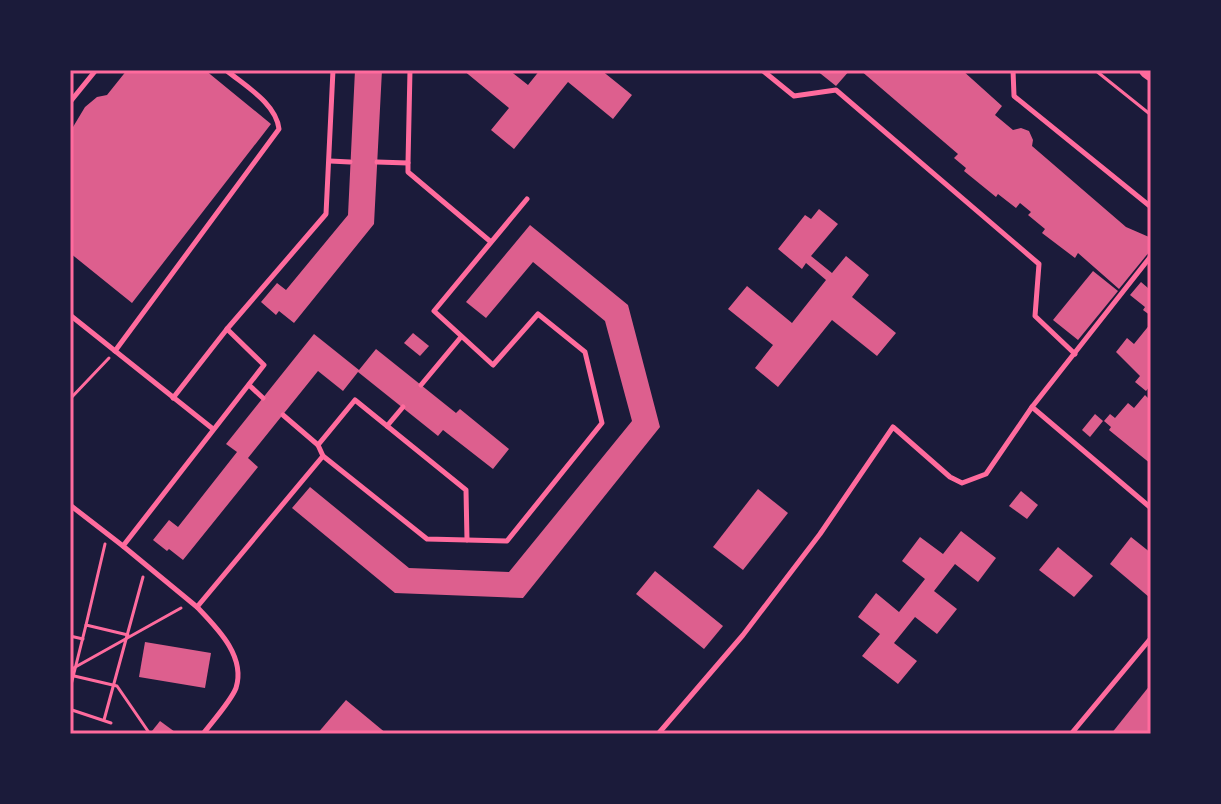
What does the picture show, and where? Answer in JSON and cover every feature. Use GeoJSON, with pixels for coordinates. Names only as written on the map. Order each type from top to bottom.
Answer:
{"type":"FeatureCollection","features":[{"type":"Feature","properties":{"kind":"lane"},"geometry":{"type":"LineString","coordinates":[[70,102],[96,70]]}},
{"type":"Feature","properties":{"kind":"lane"},"geometry":{"type":"LineString","coordinates":[[115,351],[279,129],[272,109],[226,70]]}},
{"type":"Feature","properties":{"kind":"lane"},"geometry":{"type":"LineString","coordinates":[[173,398],[227,329],[326,214],[333,70]]}},
{"type":"Feature","properties":{"kind":"lane"},"geometry":{"type":"LineString","coordinates":[[410,70],[408,172],[491,242]]}},
{"type":"Feature","properties":{"kind":"lane"},"geometry":{"type":"LineString","coordinates":[[762,70],[794,96],[836,90],[1039,264],[1035,316],[1075,354]]}},
{"type":"Feature","properties":{"kind":"lane"},"geometry":{"type":"LineString","coordinates":[[1013,70],[1014,96],[1151,207]]}},
{"type":"Feature","properties":{"kind":"lane"},"geometry":{"type":"LineString","coordinates":[[330,161],[350,162]]}},
{"type":"Feature","properties":{"kind":"lane"},"geometry":{"type":"LineString","coordinates":[[377,162],[408,163]]}},
{"type":"Feature","properties":{"kind":"lane"},"geometry":{"type":"LineString","coordinates":[[283,415],[318,445],[323,456],[427,539],[507,541],[602,423],[585,352],[538,314],[493,365],[434,311],[527,199]]}},
{"type":"Feature","properties":{"kind":"lane"},"geometry":{"type":"LineString","coordinates":[[658,734],[743,635],[820,534],[893,427],[950,477],[962,483],[986,474],[1032,407],[1151,256]]}},
{"type":"Feature","properties":{"kind":"lane"},"geometry":{"type":"LineString","coordinates":[[70,315],[213,429]]}},
{"type":"Feature","properties":{"kind":"lane"},"geometry":{"type":"LineString","coordinates":[[123,546],[264,365],[227,329]]}},
{"type":"Feature","properties":{"kind":"lane"},"geometry":{"type":"LineString","coordinates":[[421,385],[462,336]]}},
{"type":"Feature","properties":{"kind":"lane"},"geometry":{"type":"LineString","coordinates":[[249,385],[263,398]]}},
{"type":"Feature","properties":{"kind":"lane"},"geometry":{"type":"LineString","coordinates":[[318,445],[355,400],[466,490],[467,540]]}},
{"type":"Feature","properties":{"kind":"lane"},"geometry":{"type":"LineString","coordinates":[[387,426],[403,407]]}},
{"type":"Feature","properties":{"kind":"lane"},"geometry":{"type":"LineString","coordinates":[[1032,407],[1151,508]]}},
{"type":"Feature","properties":{"kind":"lane"},"geometry":{"type":"LineString","coordinates":[[195,604],[323,456]]}},
{"type":"Feature","properties":{"kind":"lane"},"geometry":{"type":"LineString","coordinates":[[70,505],[195,604],[230,647],[238,662],[236,689],[203,734]]}},
{"type":"Feature","properties":{"kind":"lane"},"geometry":{"type":"LineString","coordinates":[[1071,734],[1151,638]]}},
{"type":"Feature","properties":{"kind":"path"},"geometry":{"type":"LineString","coordinates":[[1095,70],[1151,115]]}},
{"type":"Feature","properties":{"kind":"path"},"geometry":{"type":"LineString","coordinates":[[70,399],[115,351]]}},
{"type":"Feature","properties":{"kind":"path"},"geometry":{"type":"LineString","coordinates":[[77,666],[108,534]]}},
{"type":"Feature","properties":{"kind":"path"},"geometry":{"type":"LineString","coordinates":[[104,720],[146,565]]}},
{"type":"Feature","properties":{"kind":"path"},"geometry":{"type":"LineString","coordinates":[[70,689],[71,674],[77,666],[128,635],[195,604]]}},
{"type":"Feature","properties":{"kind":"path"},"geometry":{"type":"LineString","coordinates":[[86,625],[128,635]]}},
{"type":"Feature","properties":{"kind":"path"},"geometry":{"type":"LineString","coordinates":[[70,636],[83,639]]}},
{"type":"Feature","properties":{"kind":"path"},"geometry":{"type":"LineString","coordinates":[[71,674],[117,686],[150,734]]}},
{"type":"Feature","properties":{"kind":"path"},"geometry":{"type":"LineString","coordinates":[[70,703],[70,717]]}},
{"type":"Feature","properties":{"kind":"path"},"geometry":{"type":"LineString","coordinates":[[72,710],[111,723]]}},
{"type":"Feature","properties":{"kind":"building"},"geometry":{"type":"Polygon","coordinates":[[[127,70],[205,70],[271,124],[132,303],[70,253],[70,132],[85,107],[97,97],[107,95],[127,70]]]}},
{"type":"Feature","properties":{"kind":"building"},"geometry":{"type":"Polygon","coordinates":[[[355,70],[382,70],[374,224],[294,323],[279,311],[276,315],[261,302],[277,283],[286,290],[348,215],[355,70]]]}},
{"type":"Feature","properties":{"kind":"building"},"geometry":{"type":"Polygon","coordinates":[[[463,70],[509,70],[528,85],[540,70],[601,70],[632,95],[613,119],[568,82],[514,149],[491,130],[509,108],[463,70]]]}},
{"type":"Feature","properties":{"kind":"building"},"geometry":{"type":"Polygon","coordinates":[[[816,70],[850,70],[836,86],[816,70]]]}},
{"type":"Feature","properties":{"kind":"building"},"geometry":{"type":"Polygon","coordinates":[[[860,70],[962,70],[1002,106],[995,115],[1013,130],[1021,128],[1029,131],[1032,146],[1126,227],[1149,237],[1150,251],[1119,289],[1078,253],[1075,258],[1042,233],[1045,229],[1028,215],[1031,212],[1020,203],[1016,208],[998,194],[996,197],[964,171],[966,168],[954,158],[958,154],[860,70]]]}},
{"type":"Feature","properties":{"kind":"building"},"geometry":{"type":"Polygon","coordinates":[[[819,209],[838,224],[811,256],[832,273],[846,256],[869,275],[852,297],[896,333],[877,356],[832,320],[778,387],[755,368],[773,345],[728,309],[747,286],[792,323],[826,280],[806,263],[802,269],[778,249],[805,215],[811,219],[819,209]]]}},
{"type":"Feature","properties":{"kind":"building"},"geometry":{"type":"Polygon","coordinates":[[[530,225],[628,305],[660,427],[523,598],[395,593],[292,508],[310,487],[409,568],[509,572],[632,421],[605,321],[533,262],[486,318],[466,302],[530,225]]]}},
{"type":"Feature","properties":{"kind":"building"},"geometry":{"type":"Polygon","coordinates":[[[1093,271],[1118,291],[1078,340],[1053,320],[1093,271]]]}},
{"type":"Feature","properties":{"kind":"building"},"geometry":{"type":"Polygon","coordinates":[[[1141,282],[1148,288],[1151,285],[1151,316],[1130,295],[1141,282]]]}},
{"type":"Feature","properties":{"kind":"building"},"geometry":{"type":"Polygon","coordinates":[[[1151,323],[1151,385],[1146,391],[1135,382],[1140,376],[1116,352],[1127,338],[1134,344],[1151,323]]]}},
{"type":"Feature","properties":{"kind":"building"},"geometry":{"type":"Polygon","coordinates":[[[413,333],[429,346],[420,356],[404,343],[413,333]]]}},
{"type":"Feature","properties":{"kind":"building"},"geometry":{"type":"Polygon","coordinates":[[[314,334],[359,370],[376,349],[456,413],[460,409],[509,449],[493,469],[443,430],[438,436],[358,372],[343,391],[318,371],[248,458],[258,467],[183,560],[169,549],[167,551],[153,540],[169,520],[178,527],[237,452],[226,444],[314,334]]]}},
{"type":"Feature","properties":{"kind":"building"},"geometry":{"type":"Polygon","coordinates":[[[1145,395],[1151,401],[1151,464],[1109,430],[1111,427],[1104,421],[1110,414],[1115,418],[1128,403],[1134,408],[1145,395]]]}},
{"type":"Feature","properties":{"kind":"building"},"geometry":{"type":"Polygon","coordinates":[[[1095,414],[1103,421],[1090,437],[1082,430],[1095,414]]]}},
{"type":"Feature","properties":{"kind":"building"},"geometry":{"type":"Polygon","coordinates":[[[758,489],[788,513],[743,570],[713,547],[758,489]]]}},
{"type":"Feature","properties":{"kind":"building"},"geometry":{"type":"Polygon","coordinates":[[[1021,491],[1038,505],[1027,519],[1009,506],[1021,491]]]}},
{"type":"Feature","properties":{"kind":"building"},"geometry":{"type":"Polygon","coordinates":[[[961,531],[996,558],[978,582],[955,564],[934,591],[957,609],[937,634],[915,617],[894,643],[917,661],[898,684],[862,656],[880,634],[858,617],[876,593],[899,612],[925,579],[902,561],[920,537],[943,554],[961,531]]]}},
{"type":"Feature","properties":{"kind":"building"},"geometry":{"type":"Polygon","coordinates":[[[1131,537],[1151,553],[1149,597],[1110,564],[1131,537]]]}},
{"type":"Feature","properties":{"kind":"building"},"geometry":{"type":"Polygon","coordinates":[[[1058,547],[1093,576],[1074,597],[1039,570],[1058,547]]]}},
{"type":"Feature","properties":{"kind":"building"},"geometry":{"type":"Polygon","coordinates":[[[655,571],[723,626],[704,649],[636,594],[655,571]]]}},
{"type":"Feature","properties":{"kind":"building"},"geometry":{"type":"Polygon","coordinates":[[[145,642],[211,653],[205,688],[139,677],[145,642]]]}},
{"type":"Feature","properties":{"kind":"building"},"geometry":{"type":"Polygon","coordinates":[[[1151,684],[1151,729],[1147,734],[1111,734],[1151,684]]]}},
{"type":"Feature","properties":{"kind":"building"},"geometry":{"type":"Polygon","coordinates":[[[346,700],[387,734],[317,734],[346,700]]]}},
{"type":"Feature","properties":{"kind":"building"},"geometry":{"type":"Polygon","coordinates":[[[160,721],[175,732],[155,734],[152,731],[160,721]]]}}]}
